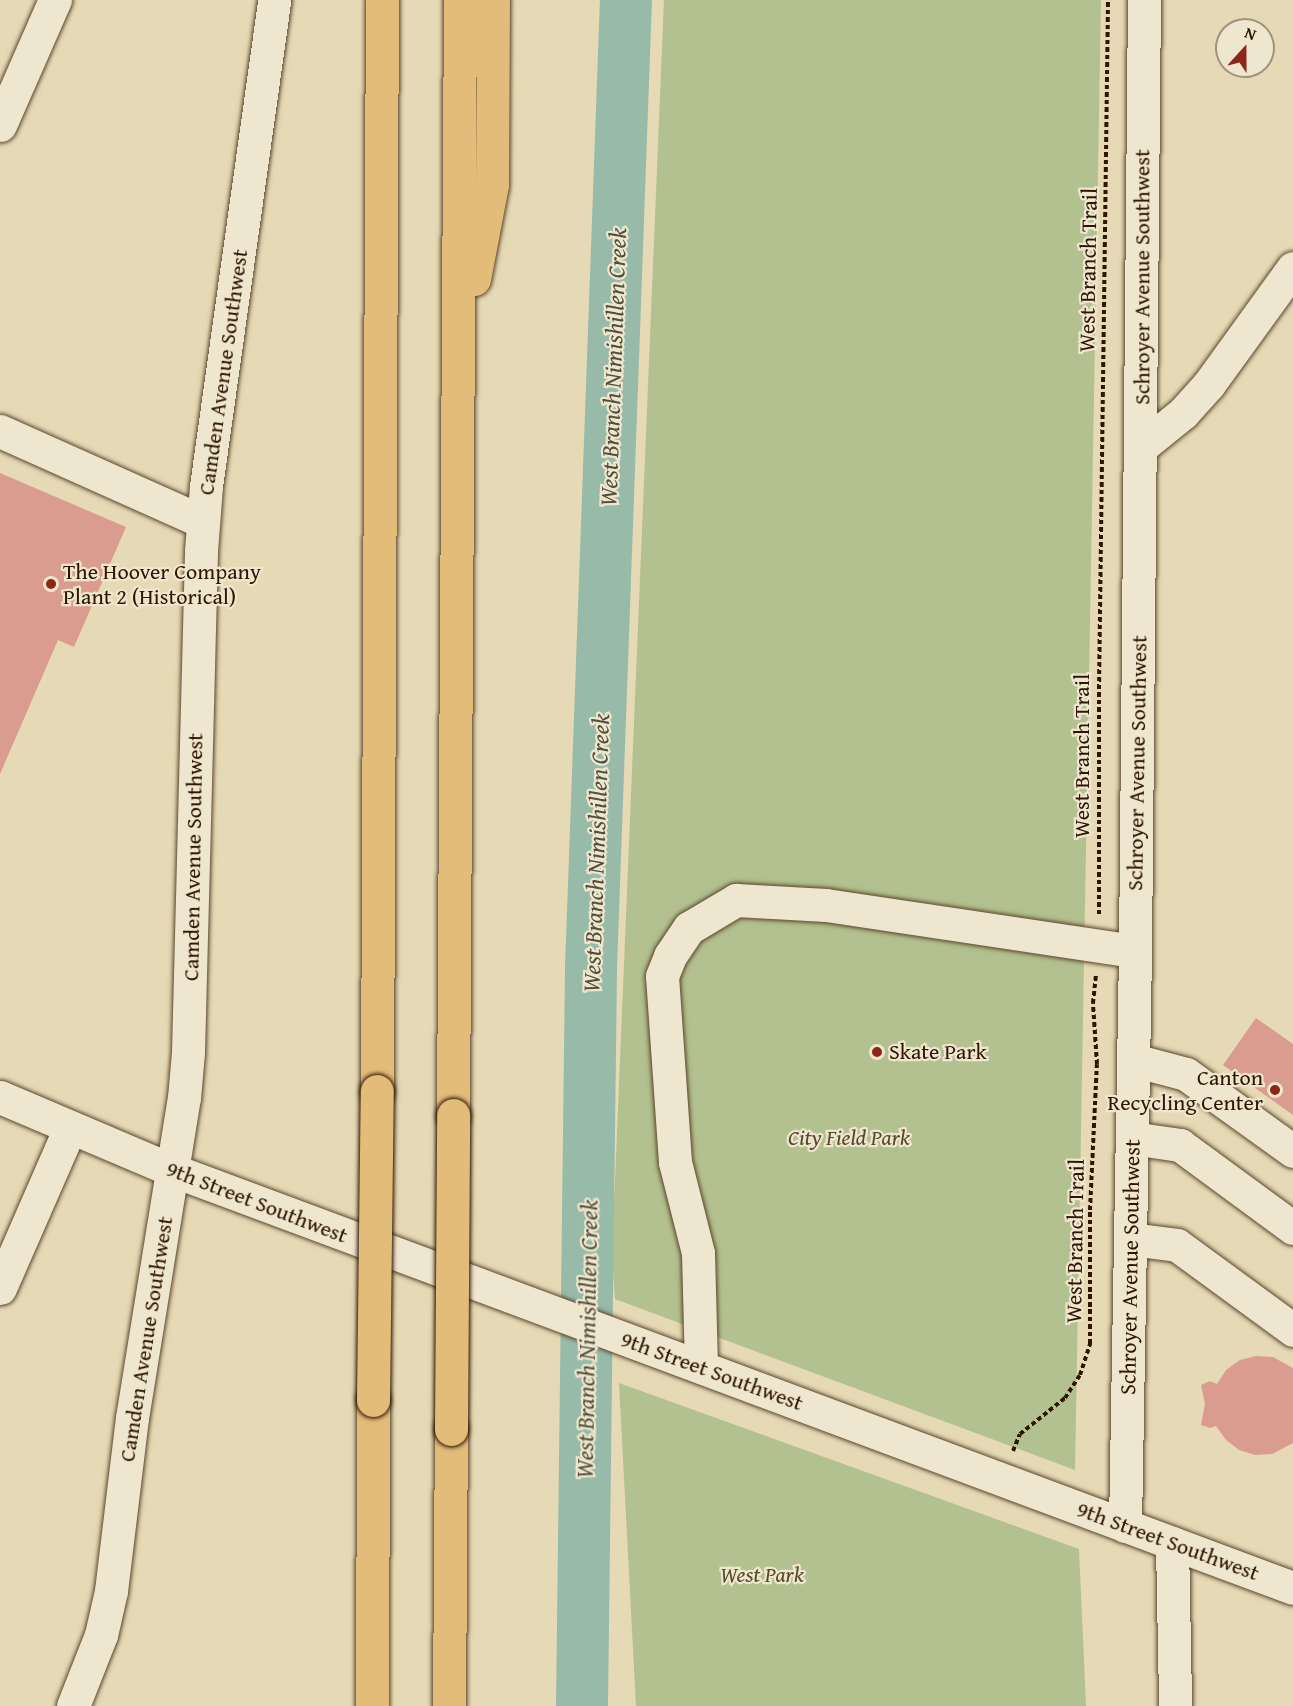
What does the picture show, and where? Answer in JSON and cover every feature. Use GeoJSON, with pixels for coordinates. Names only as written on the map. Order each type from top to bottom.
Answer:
{"type":"FeatureCollection","features":[{"type":"Feature","properties":{"kind":"highway"},"geometry":{"type":"LineString","coordinates":[[372,1706],[382,0]]}},
{"type":"Feature","properties":{"kind":"highway"},"geometry":{"type":"LineString","coordinates":[[449,1706],[460,0]]}},
{"type":"Feature","properties":{"kind":"highway"},"geometry":{"type":"LineString","coordinates":[[459,351],[492,185],[493,0]]}},
{"type":"Feature","properties":{"kind":"street"},"geometry":{"type":"LineString","coordinates":[[0,125],[55,0]]}},
{"type":"Feature","properties":{"kind":"street","name":"Camden Avenue Southwest"},"geometry":{"type":"LineString","coordinates":[[73,1706],[101,1635],[111,1591],[132,1418],[172,1170],[188,1052],[203,522],[206,486],[274,0]]}},
{"type":"Feature","properties":{"kind":"street","name":"Schroyer Avenue Southwest"},"geometry":{"type":"LineString","coordinates":[[1125,1526],[1135,951],[1144,0]]}},
{"type":"Feature","properties":{"kind":"street"},"geometry":{"type":"LineString","coordinates":[[1141,447],[1183,412],[1209,384],[1293,268]]}},
{"type":"Feature","properties":{"kind":"street"},"geometry":{"type":"LineString","coordinates":[[0,431],[203,522]]}},
{"type":"Feature","properties":{"kind":"street"},"geometry":{"type":"LineString","coordinates":[[701,1367],[698,1253],[675,1162],[662,976],[670,956],[689,928],[736,900],[826,904],[1135,951]]}},
{"type":"Feature","properties":{"kind":"street"},"geometry":{"type":"LineString","coordinates":[[1133,1060],[1186,1074],[1293,1151]]}},
{"type":"Feature","properties":{"kind":"street","name":"9th Street Southwest"},"geometry":{"type":"LineString","coordinates":[[0,1097],[172,1170],[513,1299],[626,1339],[1172,1544],[1290,1577]]}},
{"type":"Feature","properties":{"kind":"street"},"geometry":{"type":"LineString","coordinates":[[0,1288],[70,1128]]}},
{"type":"Feature","properties":{"kind":"street"},"geometry":{"type":"LineString","coordinates":[[1132,1138],[1180,1145],[1293,1228]]}},
{"type":"Feature","properties":{"kind":"street"},"geometry":{"type":"LineString","coordinates":[[1131,1239],[1177,1245],[1293,1330]]}},
{"type":"Feature","properties":{"kind":"street"},"geometry":{"type":"LineString","coordinates":[[1172,1544],[1175,1706]]}},
{"type":"Feature","properties":{"kind":"path","name":"West Branch Trail"},"geometry":{"type":"LineString","coordinates":[[1002,1480],[1020,1434],[1065,1398],[1080,1375],[1090,1344],[1090,1210],[1097,1064],[1093,1003],[1100,947],[1099,689],[1108,0]]}},
{"type":"Feature","properties":{"kind":"green space","name":"City Field Park"},"geometry":{"type":"Polygon","coordinates":[[[664,0],[1101,0],[1075,1470],[615,1299],[612,1253],[664,0]]]}},
{"type":"Feature","properties":{"kind":"green space","name":"West Park"},"geometry":{"type":"Polygon","coordinates":[[[619,1383],[1079,1549],[1086,1706],[636,1706],[619,1383]]]}},
{"type":"Feature","properties":{"kind":"building","name":"The Hoover Company Plant 2 (Historical)"},"geometry":{"type":"Polygon","coordinates":[[[0,473],[126,527],[74,647],[58,640],[0,774],[0,473]]]}},
{"type":"Feature","properties":{"kind":"building","name":"Canton Recycling Center"},"geometry":{"type":"Polygon","coordinates":[[[1256,1018],[1293,1044],[1293,1115],[1223,1065],[1256,1018]]]}},
{"type":"Feature","properties":{"kind":"building"},"geometry":{"type":"Polygon","coordinates":[[[1256,1356],[1273,1357],[1293,1368],[1293,1443],[1272,1454],[1255,1455],[1239,1450],[1226,1440],[1216,1426],[1210,1428],[1201,1425],[1205,1404],[1201,1385],[1210,1381],[1217,1384],[1226,1370],[1240,1360],[1256,1356]]]}},
{"type":"Feature","properties":{"kind":"waterway","name":"West Branch Nimishillen Creek"},"geometry":{"type":"LineString","coordinates":[[582,1706],[591,967],[626,0]]}},
{"type":"Feature","properties":{"kind":"place","name":"The Hoover Company Plant 2 (Historical)"},"geometry":{"type":"Point","coordinates":[51,584]}},
{"type":"Feature","properties":{"kind":"place","name":"Skate Park"},"geometry":{"type":"Point","coordinates":[877,1052]}},
{"type":"Feature","properties":{"kind":"place","name":"Canton Recycling Center"},"geometry":{"type":"Point","coordinates":[1275,1090]}}]}
